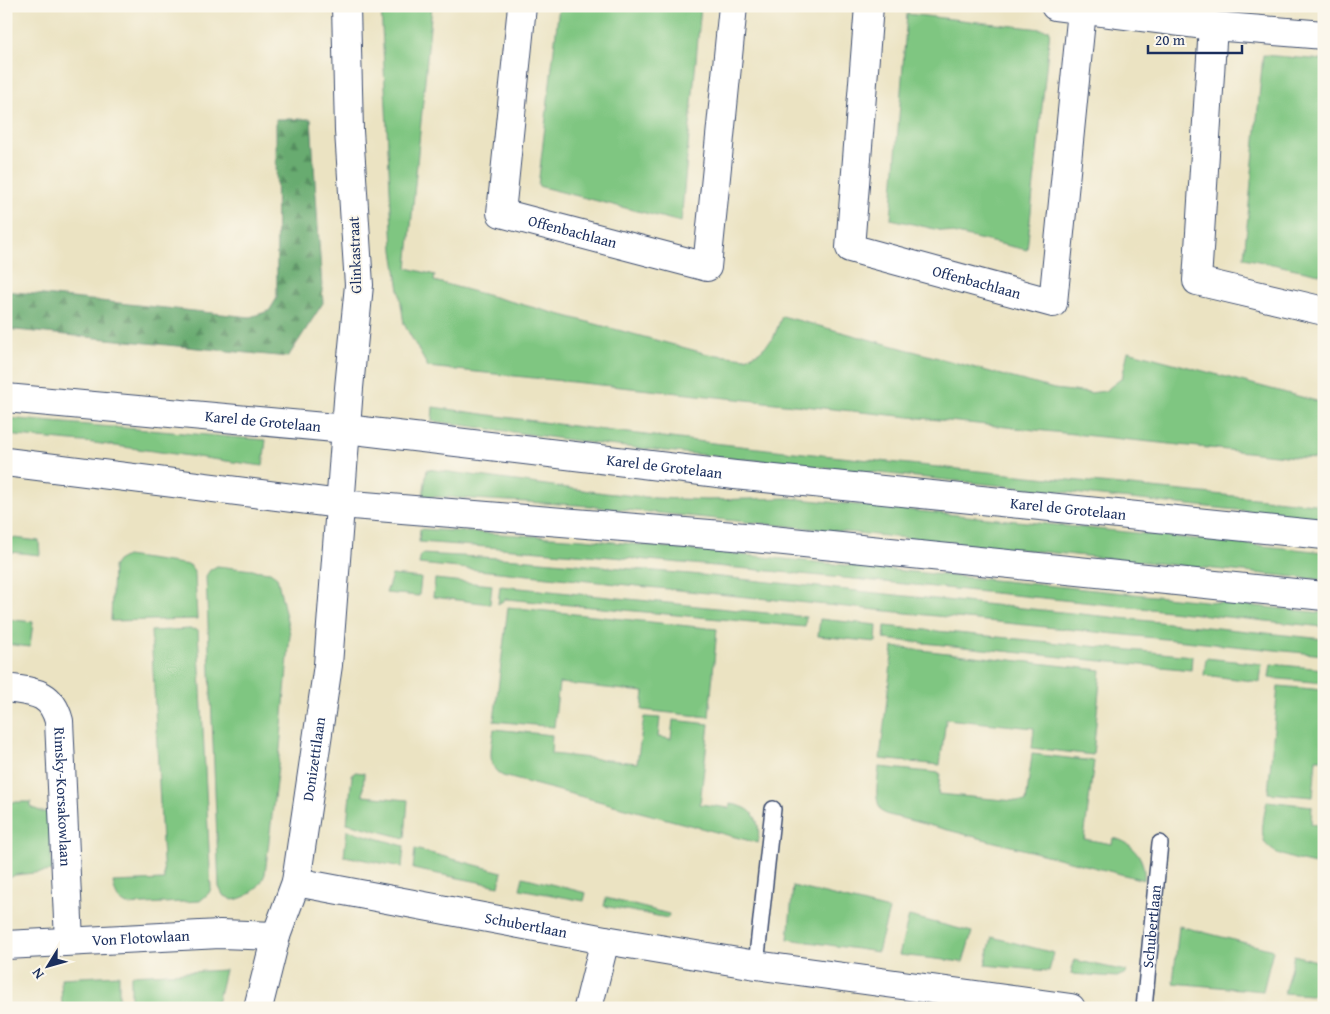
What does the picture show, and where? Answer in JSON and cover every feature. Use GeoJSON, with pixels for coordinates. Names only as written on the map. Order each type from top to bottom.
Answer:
{"type":"FeatureCollection","features":[{"type":"Feature","properties":{"kind":"street","name":"Glinkastraat"},"geometry":{"type":"LineString","coordinates":[[340,504],[359,285],[349,131],[346,6]]}},
{"type":"Feature","properties":{"kind":"street","name":"Offenbachlaan"},"geometry":{"type":"LineString","coordinates":[[522,6],[501,213],[707,267],[733,6]]}},
{"type":"Feature","properties":{"kind":"street","name":"Offenbachlaan"},"geometry":{"type":"LineString","coordinates":[[869,6],[850,248],[1053,303],[1082,10]]}},
{"type":"Feature","properties":{"kind":"street"},"geometry":{"type":"LineString","coordinates":[[1055,6],[1082,10],[1111,9],[1213,26],[1324,35]]}},
{"type":"Feature","properties":{"kind":"street"},"geometry":{"type":"LineString","coordinates":[[1213,26],[1197,281],[1324,311]]}},
{"type":"Feature","properties":{"kind":"street","name":"Karel de Grotelaan"},"geometry":{"type":"LineString","coordinates":[[6,398],[346,429],[736,475],[1324,536]]}},
{"type":"Feature","properties":{"kind":"street"},"geometry":{"type":"LineString","coordinates":[[6,462],[340,504],[734,536],[1324,596]]}},
{"type":"Feature","properties":{"kind":"street","name":"Donizettilaan"},"geometry":{"type":"LineString","coordinates":[[258,1008],[276,936],[296,882],[328,665],[340,504]]}},
{"type":"Feature","properties":{"kind":"street","name":"Rimsky-Korsakowlaan"},"geometry":{"type":"LineString","coordinates":[[6,688],[36,692],[44,696],[54,707],[59,721],[69,941]]}},
{"type":"Feature","properties":{"kind":"street","name":"Schubertlaan"},"geometry":{"type":"LineString","coordinates":[[296,882],[605,940],[756,965],[1071,1008]]}},
{"type":"Feature","properties":{"kind":"street","name":"Von Flotowlaan"},"geometry":{"type":"LineString","coordinates":[[6,944],[220,934],[276,936]]}},
{"type":"Feature","properties":{"kind":"street"},"geometry":{"type":"LineString","coordinates":[[588,1008],[605,940]]}},
{"type":"Feature","properties":{"kind":"lane"},"geometry":{"type":"LineString","coordinates":[[756,965],[773,809]]}},
{"type":"Feature","properties":{"kind":"lane","name":"Schubertlaan"},"geometry":{"type":"LineString","coordinates":[[1144,1008],[1160,843]]}},
{"type":"Feature","properties":{"kind":"green space"},"geometry":{"type":"Polygon","coordinates":[[[381,6],[432,6],[407,268],[435,275],[434,281],[708,354],[746,358],[759,352],[773,339],[782,316],[1054,389],[1090,393],[1105,391],[1122,378],[1128,351],[1324,403],[1324,460],[428,367],[404,324],[393,250],[381,6]]]}},
{"type":"Feature","properties":{"kind":"green space"},"geometry":{"type":"Polygon","coordinates":[[[559,6],[701,6],[681,222],[538,186],[559,6]]]}},
{"type":"Feature","properties":{"kind":"green space"},"geometry":{"type":"Polygon","coordinates":[[[907,14],[1050,30],[1027,250],[891,219],[907,14]]]}},
{"type":"Feature","properties":{"kind":"green space"},"geometry":{"type":"Polygon","coordinates":[[[1263,55],[1324,60],[1324,275],[1244,258],[1263,55]]]}},
{"type":"Feature","properties":{"kind":"green space"},"geometry":{"type":"Polygon","coordinates":[[[276,119],[311,119],[323,303],[288,357],[6,329],[6,291],[250,317],[269,311],[277,298],[276,119]]]}},
{"type":"Feature","properties":{"kind":"green space"},"geometry":{"type":"Polygon","coordinates":[[[433,407],[767,449],[1324,505],[1324,519],[607,445],[432,421],[433,407]]]}},
{"type":"Feature","properties":{"kind":"green space"},"geometry":{"type":"Polygon","coordinates":[[[6,418],[266,440],[263,466],[94,443],[6,435],[6,418]]]}},
{"type":"Feature","properties":{"kind":"green space"},"geometry":{"type":"Polygon","coordinates":[[[427,469],[655,498],[707,500],[789,498],[1324,552],[1324,580],[577,505],[423,496],[427,469]]]}},
{"type":"Feature","properties":{"kind":"green space"},"geometry":{"type":"Polygon","coordinates":[[[420,529],[583,539],[1324,613],[1324,627],[758,570],[419,542],[420,529]]]}},
{"type":"Feature","properties":{"kind":"green space"},"geometry":{"type":"Polygon","coordinates":[[[6,537],[39,541],[40,555],[11,552],[6,554],[6,537]]]}},
{"type":"Feature","properties":{"kind":"green space"},"geometry":{"type":"Polygon","coordinates":[[[421,554],[518,559],[701,575],[1324,639],[1324,655],[419,564],[421,554]]]}},
{"type":"Feature","properties":{"kind":"green space"},"geometry":{"type":"Polygon","coordinates":[[[126,556],[190,565],[195,574],[197,619],[111,621],[113,567],[117,561],[126,556]]]}},
{"type":"Feature","properties":{"kind":"green space"},"geometry":{"type":"Polygon","coordinates":[[[217,566],[270,572],[277,577],[290,634],[280,749],[265,874],[260,884],[253,891],[244,897],[233,900],[223,895],[219,887],[206,576],[210,570],[217,566]]]}},
{"type":"Feature","properties":{"kind":"green space"},"geometry":{"type":"Polygon","coordinates":[[[392,575],[421,578],[419,596],[386,593],[392,575]]]}},
{"type":"Feature","properties":{"kind":"green space"},"geometry":{"type":"Polygon","coordinates":[[[435,579],[492,585],[490,604],[433,597],[435,579]]]}},
{"type":"Feature","properties":{"kind":"green space"},"geometry":{"type":"Polygon","coordinates":[[[500,586],[806,617],[805,627],[506,599],[498,604],[500,586]]]}},
{"type":"Feature","properties":{"kind":"green space"},"geometry":{"type":"Polygon","coordinates":[[[508,607],[717,629],[709,717],[642,710],[644,692],[559,683],[554,727],[494,721],[508,607]]]}},
{"type":"Feature","properties":{"kind":"green space"},"geometry":{"type":"Polygon","coordinates":[[[6,619],[33,622],[30,647],[6,644],[6,619]]]}},
{"type":"Feature","properties":{"kind":"green space"},"geometry":{"type":"Polygon","coordinates":[[[820,619],[877,625],[876,642],[818,636],[820,619]]]}},
{"type":"Feature","properties":{"kind":"green space"},"geometry":{"type":"Polygon","coordinates":[[[885,626],[1192,656],[1191,670],[884,639],[885,626]]]}},
{"type":"Feature","properties":{"kind":"green space"},"geometry":{"type":"Polygon","coordinates":[[[198,630],[211,888],[209,893],[200,901],[127,905],[120,901],[114,890],[113,882],[164,880],[151,631],[198,630]]]}},
{"type":"Feature","properties":{"kind":"green space"},"geometry":{"type":"Polygon","coordinates":[[[893,647],[1101,670],[1093,755],[1032,748],[1034,728],[946,719],[940,765],[880,759],[893,647]]]}},
{"type":"Feature","properties":{"kind":"green space"},"geometry":{"type":"Polygon","coordinates":[[[1206,658],[1262,664],[1260,682],[1204,675],[1206,658]]]}},
{"type":"Feature","properties":{"kind":"green space"},"geometry":{"type":"Polygon","coordinates":[[[1271,664],[1324,669],[1324,683],[1269,678],[1271,664]]]}},
{"type":"Feature","properties":{"kind":"green space"},"geometry":{"type":"Polygon","coordinates":[[[1278,686],[1324,690],[1324,759],[1316,759],[1313,797],[1268,793],[1278,686]]]}},
{"type":"Feature","properties":{"kind":"green space"},"geometry":{"type":"Polygon","coordinates":[[[644,717],[660,718],[658,737],[671,739],[673,720],[709,724],[700,804],[729,808],[730,804],[750,811],[757,821],[758,843],[503,776],[497,772],[492,762],[491,749],[494,729],[552,735],[551,754],[637,763],[644,717]]]}},
{"type":"Feature","properties":{"kind":"green space"},"geometry":{"type":"Polygon","coordinates":[[[1032,754],[1094,761],[1084,839],[1112,844],[1113,838],[1127,843],[1141,859],[1144,880],[885,814],[878,804],[879,767],[940,773],[938,794],[1026,802],[1032,754]]]}},
{"type":"Feature","properties":{"kind":"green space"},"geometry":{"type":"Polygon","coordinates":[[[355,772],[364,773],[363,796],[408,800],[405,838],[347,823],[352,776],[355,772]]]}},
{"type":"Feature","properties":{"kind":"green space"},"geometry":{"type":"Polygon","coordinates":[[[1267,801],[1312,806],[1311,824],[1324,826],[1324,866],[1281,855],[1267,846],[1262,831],[1267,801]]]}},
{"type":"Feature","properties":{"kind":"green space"},"geometry":{"type":"Polygon","coordinates":[[[6,802],[31,802],[31,807],[42,812],[49,812],[52,871],[15,875],[6,880],[6,841],[8,830],[6,828],[6,802]]]}},
{"type":"Feature","properties":{"kind":"green space"},"geometry":{"type":"Polygon","coordinates":[[[347,830],[404,846],[402,867],[344,856],[347,830]]]}},
{"type":"Feature","properties":{"kind":"green space"},"geometry":{"type":"Polygon","coordinates":[[[415,849],[502,872],[499,886],[413,869],[415,849]]]}},
{"type":"Feature","properties":{"kind":"green space"},"geometry":{"type":"Polygon","coordinates":[[[523,877],[586,893],[584,901],[520,889],[523,877]]]}},
{"type":"Feature","properties":{"kind":"green space"},"geometry":{"type":"Polygon","coordinates":[[[793,886],[889,910],[878,952],[788,939],[793,886]]]}},
{"type":"Feature","properties":{"kind":"green space"},"geometry":{"type":"Polygon","coordinates":[[[606,898],[669,914],[668,918],[604,906],[606,898]]]}},
{"type":"Feature","properties":{"kind":"green space"},"geometry":{"type":"Polygon","coordinates":[[[909,916],[972,932],[963,962],[899,955],[909,916]]]}},
{"type":"Feature","properties":{"kind":"green space"},"geometry":{"type":"Polygon","coordinates":[[[1179,926],[1273,950],[1263,991],[1173,983],[1179,926]]]}},
{"type":"Feature","properties":{"kind":"green space"},"geometry":{"type":"Polygon","coordinates":[[[992,937],[1054,953],[1049,971],[985,965],[992,937]]]}},
{"type":"Feature","properties":{"kind":"green space"},"geometry":{"type":"Polygon","coordinates":[[[1294,955],[1324,963],[1324,996],[1284,993],[1294,955]]]}},
{"type":"Feature","properties":{"kind":"green space"},"geometry":{"type":"Polygon","coordinates":[[[1074,960],[1126,971],[1126,973],[1117,977],[1071,974],[1074,960]]]}},
{"type":"Feature","properties":{"kind":"green space"},"geometry":{"type":"Polygon","coordinates":[[[225,970],[216,1008],[131,1008],[131,975],[225,970]]]}},
{"type":"Feature","properties":{"kind":"green space"},"geometry":{"type":"Polygon","coordinates":[[[119,975],[119,1008],[62,1008],[61,978],[119,975]]]}}]}
